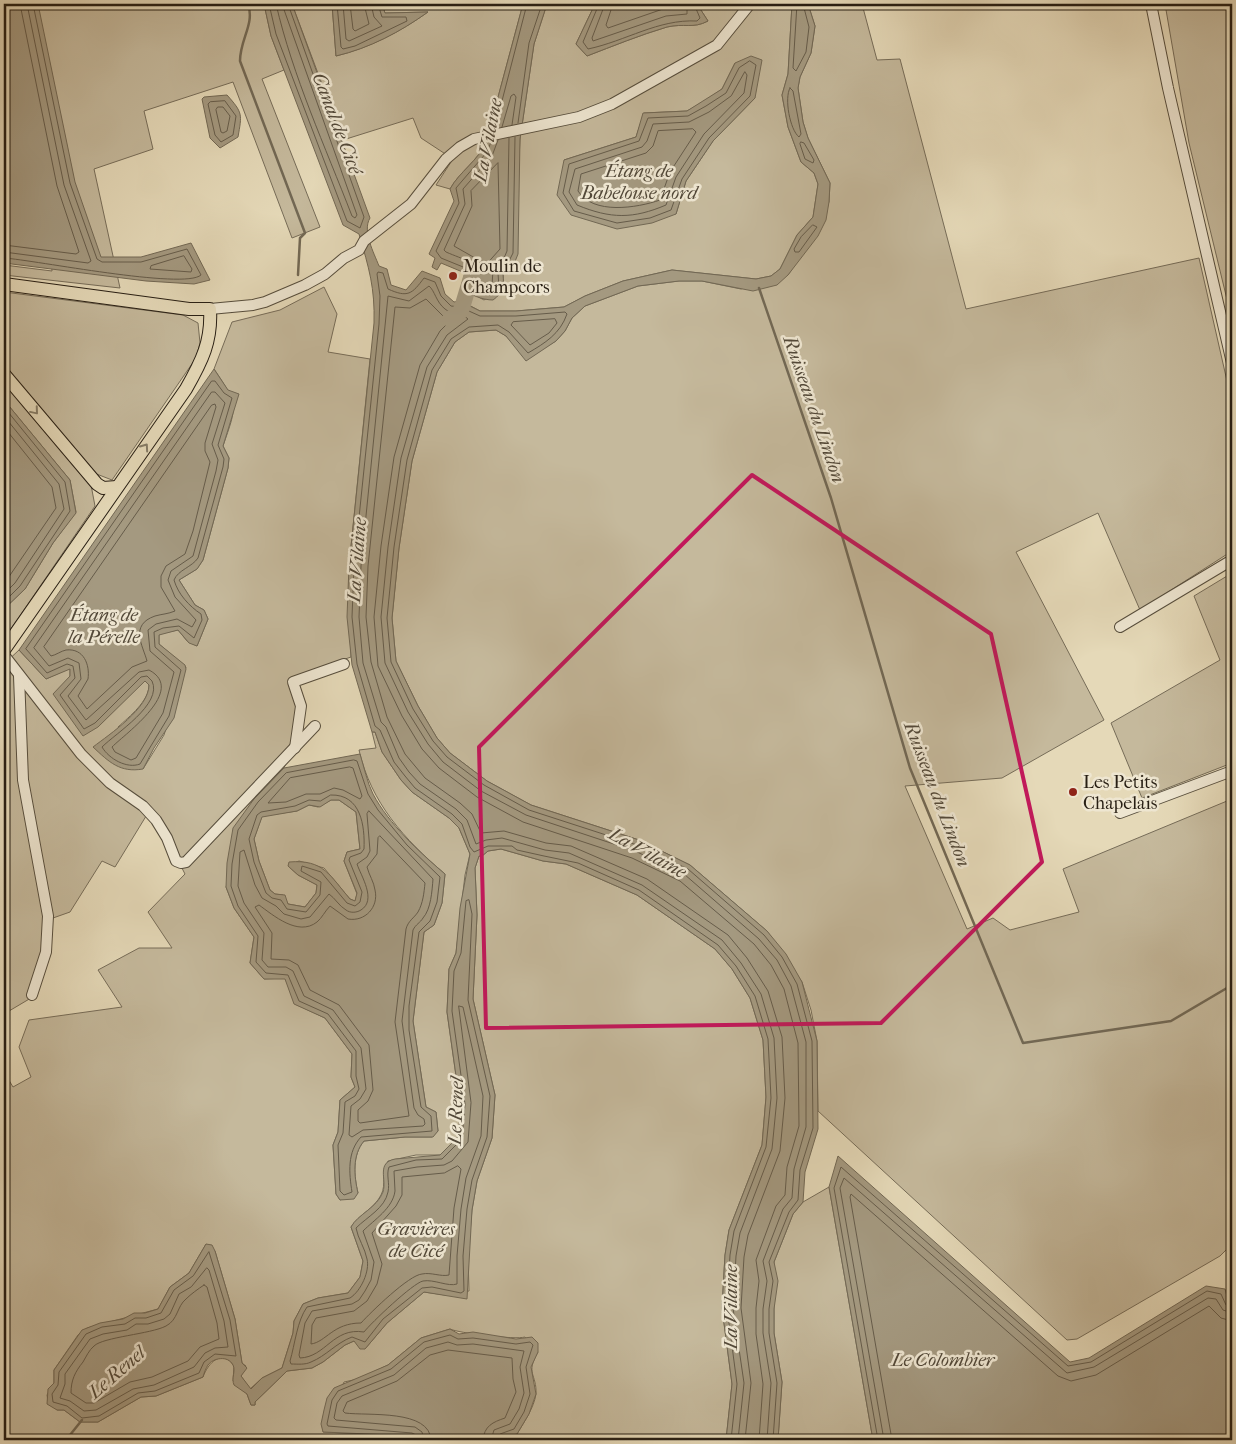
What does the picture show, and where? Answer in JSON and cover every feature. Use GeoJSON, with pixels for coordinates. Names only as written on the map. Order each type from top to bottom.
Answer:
{"type":"FeatureCollection","features":[{"type":"Feature","properties":{"kind":"main road"},"geometry":{"type":"LineString","coordinates":[[4,284],[189,309],[210,308],[208,345],[197,370],[109,501],[98,512],[4,650]]}},
{"type":"Feature","properties":{"kind":"main road"},"geometry":{"type":"LineString","coordinates":[[4,374],[96,484],[103,488],[117,487]]}},
{"type":"Feature","properties":{"kind":"main road"},"geometry":{"type":"LineString","coordinates":[[96,484],[100,500],[98,512]]}},
{"type":"Feature","properties":{"kind":"street"},"geometry":{"type":"LineString","coordinates":[[210,308],[253,305],[279,298],[305,285],[344,258],[353,254],[364,242],[421,194],[446,159],[474,138],[563,121],[612,104],[718,45],[750,4]]}},
{"type":"Feature","properties":{"kind":"street"},"geometry":{"type":"LineString","coordinates":[[1151,4],[1168,88],[1232,363]]}},
{"type":"Feature","properties":{"kind":"street"},"geometry":{"type":"LineString","coordinates":[[1120,627],[1232,560]]}},
{"type":"Feature","properties":{"kind":"street"},"geometry":{"type":"LineString","coordinates":[[4,655],[81,754],[110,782],[144,806],[167,838],[176,861],[180,864],[186,862],[315,726]]}},
{"type":"Feature","properties":{"kind":"street"},"geometry":{"type":"LineString","coordinates":[[295,748],[301,706],[294,682],[344,664]]}},
{"type":"Feature","properties":{"kind":"street"},"geometry":{"type":"LineString","coordinates":[[19,676],[23,780],[48,916],[46,952],[32,995]]}},
{"type":"Feature","properties":{"kind":"street"},"geometry":{"type":"LineString","coordinates":[[1120,813],[1232,771]]}},
{"type":"Feature","properties":{"kind":"highlighted area"},"geometry":{"type":"Polygon","coordinates":[[[752,475],[991,634],[1042,862],[881,1023],[486,1028],[479,747],[752,475]]]}},
{"type":"Feature","properties":{"kind":"shaded area"},"geometry":{"type":"Polygon","coordinates":[[[8,4],[264,4],[271,36],[284,70],[262,79],[320,227],[292,238],[233,82],[144,111],[153,149],[94,169],[120,288],[4,275],[4,265],[52,271],[48,208],[8,4]]]}},
{"type":"Feature","properties":{"kind":"shaded area"},"geometry":{"type":"Polygon","coordinates":[[[292,4],[332,4],[336,56],[360,49],[384,38],[428,12],[385,13],[382,4],[523,4],[486,142],[479,155],[458,177],[450,189],[436,185],[453,159],[421,138],[413,118],[343,140],[292,4]]]}},
{"type":"Feature","properties":{"kind":"shaded area"},"geometry":{"type":"Polygon","coordinates":[[[547,4],[595,4],[576,44],[587,56],[667,27],[698,25],[708,21],[697,4],[792,4],[788,74],[782,95],[788,127],[801,162],[814,173],[818,184],[813,217],[797,235],[780,269],[771,276],[756,279],[672,270],[623,281],[585,296],[564,307],[516,311],[480,311],[467,304],[471,293],[484,300],[504,288],[503,274],[514,264],[520,139],[534,44],[547,4]],[[735,63],[722,89],[703,102],[687,111],[644,113],[636,137],[564,160],[676,214],[686,181],[713,141],[755,98],[735,63]]]}},
{"type":"Feature","properties":{"kind":"shaded area"},"geometry":{"type":"Polygon","coordinates":[[[808,4],[853,4],[854,6],[862,4],[877,60],[900,59],[966,309],[1199,258],[1232,403],[1232,551],[1140,610],[1098,513],[1016,552],[1104,720],[1002,778],[905,786],[967,929],[993,918],[1010,930],[1079,912],[1063,869],[1227,801],[1232,975],[1232,1244],[1220,1256],[1077,1339],[1067,1340],[818,1111],[817,1041],[811,1010],[802,982],[767,931],[690,865],[639,840],[531,805],[487,781],[450,753],[437,738],[418,706],[396,661],[392,618],[399,548],[412,461],[437,372],[455,342],[469,332],[496,330],[506,336],[515,346],[544,348],[556,341],[565,331],[572,318],[585,306],[638,286],[679,281],[702,281],[741,289],[788,275],[798,260],[829,202],[830,183],[808,138],[803,122],[798,88],[800,77],[811,53],[815,26],[808,4]]]}},
{"type":"Feature","properties":{"kind":"shaded area"},"geometry":{"type":"Polygon","coordinates":[[[1165,4],[1232,4],[1232,320],[1189,143],[1165,4]]]}},
{"type":"Feature","properties":{"kind":"shaded area"},"geometry":{"type":"Polygon","coordinates":[[[324,287],[337,314],[328,352],[370,359],[349,566],[351,657],[290,678],[298,707],[291,749],[284,768],[254,799],[226,887],[234,908],[254,937],[250,963],[264,979],[285,978],[295,1004],[325,1018],[352,1054],[351,1077],[355,1087],[340,1100],[338,1132],[333,1145],[336,1194],[340,1200],[358,1193],[355,1166],[357,1153],[364,1141],[405,1137],[432,1137],[438,1131],[436,1112],[426,1107],[413,1021],[424,932],[434,925],[442,903],[445,874],[416,847],[391,819],[372,787],[364,769],[359,750],[376,748],[372,732],[375,732],[382,752],[401,780],[412,792],[449,818],[459,828],[470,854],[465,875],[456,953],[449,969],[447,1012],[460,1104],[459,1133],[457,1138],[440,1155],[416,1155],[388,1161],[384,1169],[384,1187],[381,1195],[351,1227],[363,1261],[360,1277],[348,1293],[318,1298],[303,1304],[294,1321],[293,1333],[282,1368],[262,1378],[250,1389],[241,1376],[246,1366],[242,1363],[235,1319],[215,1251],[206,1244],[189,1273],[170,1287],[158,1309],[87,1328],[78,1335],[54,1370],[54,1383],[47,1395],[48,1401],[57,1410],[64,1410],[80,1422],[98,1422],[141,1397],[156,1396],[203,1377],[212,1363],[220,1358],[225,1358],[234,1366],[233,1381],[247,1394],[251,1405],[255,1405],[255,1402],[287,1371],[312,1368],[345,1345],[354,1341],[365,1349],[387,1323],[424,1292],[445,1295],[469,1291],[468,1256],[472,1210],[477,1181],[492,1138],[495,1095],[473,999],[477,915],[475,868],[479,856],[488,851],[501,849],[543,861],[566,864],[637,895],[715,949],[732,969],[750,998],[763,1040],[766,1097],[762,1145],[729,1230],[725,1255],[722,1308],[732,1384],[726,1440],[493,1440],[517,1434],[528,1415],[536,1394],[532,1365],[538,1352],[525,1337],[487,1336],[450,1329],[421,1338],[388,1365],[358,1379],[344,1382],[323,1432],[390,1435],[426,1440],[4,1440],[4,1072],[13,1087],[31,1077],[19,1047],[29,1020],[122,1007],[98,970],[139,948],[172,948],[148,912],[185,874],[151,808],[115,867],[102,861],[70,912],[53,918],[36,995],[4,1014],[4,664],[19,650],[46,679],[70,668],[70,676],[98,727],[145,680],[149,685],[146,697],[138,708],[118,727],[143,769],[164,735],[186,667],[159,644],[159,634],[178,630],[187,641],[197,646],[208,619],[204,610],[195,605],[179,580],[197,569],[203,560],[228,468],[229,458],[223,446],[231,422],[233,406],[228,391],[214,369],[232,322],[280,310],[324,287]]]}},
{"type":"Feature","properties":{"kind":"shaded area"},"geometry":{"type":"Polygon","coordinates":[[[4,292],[183,315],[198,323],[200,343],[196,358],[112,480],[94,473],[4,367],[4,292]]]}},
{"type":"Feature","properties":{"kind":"shaded area"},"geometry":{"type":"Polygon","coordinates":[[[4,383],[91,485],[95,506],[4,639],[4,609],[25,589],[53,543],[76,512],[70,480],[4,400],[4,383]]]}},
{"type":"Feature","properties":{"kind":"shaded area"},"geometry":{"type":"Polygon","coordinates":[[[1232,573],[1232,763],[1142,798],[1111,723],[1220,660],[1194,596],[1232,573]]]}},
{"type":"Feature","properties":{"kind":"shaded area"},"geometry":{"type":"Polygon","coordinates":[[[331,800],[339,800],[356,812],[360,849],[347,852],[344,861],[357,894],[355,901],[350,899],[324,868],[299,861],[288,866],[298,875],[317,885],[316,893],[305,907],[288,904],[283,895],[275,894],[270,890],[259,861],[254,839],[262,816],[297,811],[309,805],[318,807],[331,800]]]}},
{"type":"Feature","properties":{"kind":"shaded area"},"geometry":{"type":"Polygon","coordinates":[[[829,1187],[873,1440],[778,1440],[782,1382],[774,1333],[774,1262],[793,1214],[803,1202],[829,1187]]]}},
{"type":"Feature","properties":{"kind":"water"},"geometry":{"type":"Polygon","coordinates":[[[4,4],[38,4],[75,182],[101,257],[141,257],[191,243],[210,280],[194,284],[146,281],[4,263],[4,4]]]}},
{"type":"Feature","properties":{"kind":"water"},"geometry":{"type":"Polygon","coordinates":[[[264,4],[292,4],[370,218],[367,229],[372,249],[379,266],[387,269],[391,285],[406,290],[422,271],[440,278],[445,294],[454,302],[460,301],[480,311],[516,311],[564,307],[585,296],[623,281],[672,270],[756,279],[771,276],[780,269],[797,235],[813,217],[818,184],[814,173],[801,162],[788,127],[782,95],[788,74],[792,4],[808,4],[815,26],[811,53],[800,77],[798,88],[803,122],[808,138],[830,183],[826,220],[818,236],[788,275],[777,285],[753,291],[702,281],[679,281],[638,286],[585,306],[572,318],[565,331],[556,341],[526,361],[506,336],[496,330],[469,332],[455,342],[437,372],[412,461],[399,548],[392,618],[396,661],[418,706],[437,738],[450,753],[487,781],[531,805],[639,840],[690,865],[767,931],[786,954],[802,982],[817,1041],[818,1129],[805,1172],[803,1202],[793,1214],[774,1262],[778,1281],[774,1309],[774,1333],[782,1382],[778,1440],[726,1440],[732,1384],[722,1308],[725,1255],[729,1230],[762,1145],[766,1097],[763,1040],[750,998],[732,969],[715,949],[637,895],[566,864],[543,861],[501,849],[488,851],[479,856],[475,868],[477,915],[473,999],[495,1095],[492,1138],[477,1181],[472,1210],[467,1299],[424,1292],[387,1323],[365,1349],[360,1349],[354,1341],[345,1345],[312,1368],[287,1371],[255,1402],[255,1405],[251,1405],[247,1394],[234,1385],[234,1367],[231,1362],[224,1359],[210,1363],[203,1377],[156,1396],[141,1397],[98,1422],[80,1422],[64,1410],[57,1410],[47,1404],[48,1389],[54,1383],[54,1370],[82,1330],[100,1323],[123,1319],[134,1313],[145,1313],[158,1309],[170,1287],[189,1273],[206,1244],[212,1245],[215,1251],[235,1319],[242,1363],[247,1368],[241,1376],[251,1389],[262,1378],[282,1368],[293,1333],[294,1321],[303,1304],[318,1298],[348,1293],[360,1277],[363,1261],[351,1227],[380,1198],[384,1187],[383,1172],[386,1164],[395,1159],[440,1155],[457,1138],[459,1133],[460,1104],[447,1012],[449,969],[456,953],[460,908],[470,854],[459,828],[449,818],[412,792],[401,780],[382,752],[375,732],[372,732],[352,665],[347,617],[349,566],[374,323],[371,278],[359,234],[343,225],[271,36],[264,4]]]}},
{"type":"Feature","properties":{"kind":"water"},"geometry":{"type":"Polygon","coordinates":[[[332,4],[382,4],[385,13],[428,12],[407,26],[361,49],[336,56],[332,4]]]}},
{"type":"Feature","properties":{"kind":"water"},"geometry":{"type":"Polygon","coordinates":[[[523,4],[547,4],[534,44],[520,139],[518,254],[514,264],[503,274],[501,292],[493,300],[489,300],[472,295],[461,287],[465,273],[441,263],[437,270],[432,267],[435,258],[429,254],[454,201],[450,189],[458,177],[479,155],[486,142],[523,4]]]}},
{"type":"Feature","properties":{"kind":"water"},"geometry":{"type":"Polygon","coordinates":[[[595,4],[697,4],[708,21],[698,25],[667,27],[587,56],[576,44],[595,4]]]}},
{"type":"Feature","properties":{"kind":"water","name":"Étang de Babelouse nord"},"geometry":{"type":"Polygon","coordinates":[[[751,56],[762,60],[755,98],[713,141],[686,181],[676,214],[652,223],[617,229],[571,215],[557,195],[564,160],[636,137],[643,113],[687,111],[722,89],[735,63],[751,56]]]}},
{"type":"Feature","properties":{"kind":"water"},"geometry":{"type":"Polygon","coordinates":[[[227,95],[239,110],[240,123],[238,137],[220,148],[210,138],[202,99],[204,97],[227,95]]]}},
{"type":"Feature","properties":{"kind":"water","name":"Étang de la Pérelle"},"geometry":{"type":"Polygon","coordinates":[[[214,369],[228,390],[239,394],[223,446],[229,458],[228,468],[203,560],[197,569],[179,580],[195,605],[204,610],[208,619],[197,646],[189,643],[178,630],[159,635],[159,644],[185,665],[186,669],[174,718],[154,748],[143,769],[121,768],[110,762],[93,747],[136,711],[143,703],[149,685],[145,681],[98,727],[83,736],[53,694],[70,676],[70,669],[46,679],[19,650],[214,369]]]}},
{"type":"Feature","properties":{"kind":"water"},"geometry":{"type":"Polygon","coordinates":[[[4,400],[70,480],[76,513],[53,543],[25,589],[4,609],[4,400]]]}},
{"type":"Feature","properties":{"kind":"water","name":"Gravières de Cicé"},"geometry":{"type":"Polygon","coordinates":[[[360,754],[373,794],[387,816],[415,847],[445,874],[442,903],[434,925],[424,932],[413,1021],[426,1107],[436,1112],[438,1131],[433,1137],[405,1137],[364,1141],[357,1153],[355,1173],[358,1193],[354,1199],[340,1200],[336,1194],[333,1145],[338,1132],[340,1100],[355,1087],[351,1077],[352,1054],[325,1018],[294,1004],[285,979],[264,979],[250,963],[254,937],[234,908],[226,887],[227,863],[233,828],[254,799],[284,768],[360,754]],[[331,800],[320,807],[309,805],[297,811],[262,817],[254,839],[259,861],[270,890],[275,894],[285,895],[288,904],[305,907],[316,893],[317,885],[298,875],[288,866],[289,862],[310,863],[318,866],[331,876],[350,899],[355,901],[357,893],[344,861],[347,852],[360,849],[356,812],[339,800],[331,800]]]}},
{"type":"Feature","properties":{"kind":"water","name":"Le Colombier"},"geometry":{"type":"Polygon","coordinates":[[[838,1156],[1070,1362],[1089,1358],[1206,1286],[1225,1289],[1231,1321],[1232,1341],[1230,1440],[873,1440],[829,1187],[838,1156]]]}},
{"type":"Feature","properties":{"kind":"water"},"geometry":{"type":"Polygon","coordinates":[[[450,1329],[459,1334],[473,1332],[516,1339],[532,1337],[538,1343],[538,1352],[531,1367],[536,1394],[529,1414],[517,1434],[493,1440],[426,1440],[390,1435],[323,1432],[321,1424],[327,1398],[334,1388],[388,1365],[421,1338],[450,1329]]]}},
{"type":"Feature","properties":{"kind":"waterway"},"geometry":{"type":"LineString","coordinates":[[248,4],[250,18],[240,61],[305,233],[300,238],[298,275]]}},
{"type":"Feature","properties":{"kind":"waterway","name":"La Vilaine"},"geometry":{"type":"LineString","coordinates":[[450,319],[461,311],[473,271]]}},
{"type":"Feature","properties":{"kind":"waterway","name":"Ruisseau du Lindon"},"geometry":{"type":"LineString","coordinates":[[759,288],[831,498],[910,768],[1023,1043],[1171,1021],[1232,985]]}},
{"type":"Feature","properties":{"kind":"waterway","name":"Le Renel"},"geometry":{"type":"LineString","coordinates":[[66,1440],[82,1420]]}},
{"type":"Feature","properties":{"kind":"place","name":"Moulin de Champcors"},"geometry":{"type":"Point","coordinates":[453,276]}},
{"type":"Feature","properties":{"kind":"place","name":"Les Petits Chapelais"},"geometry":{"type":"Point","coordinates":[1073,792]}},
{"type":"Feature","properties":{"kind":"water label","name":"Canal de Cicé"},"geometry":{"type":"Point","coordinates":[338,123]}}]}
